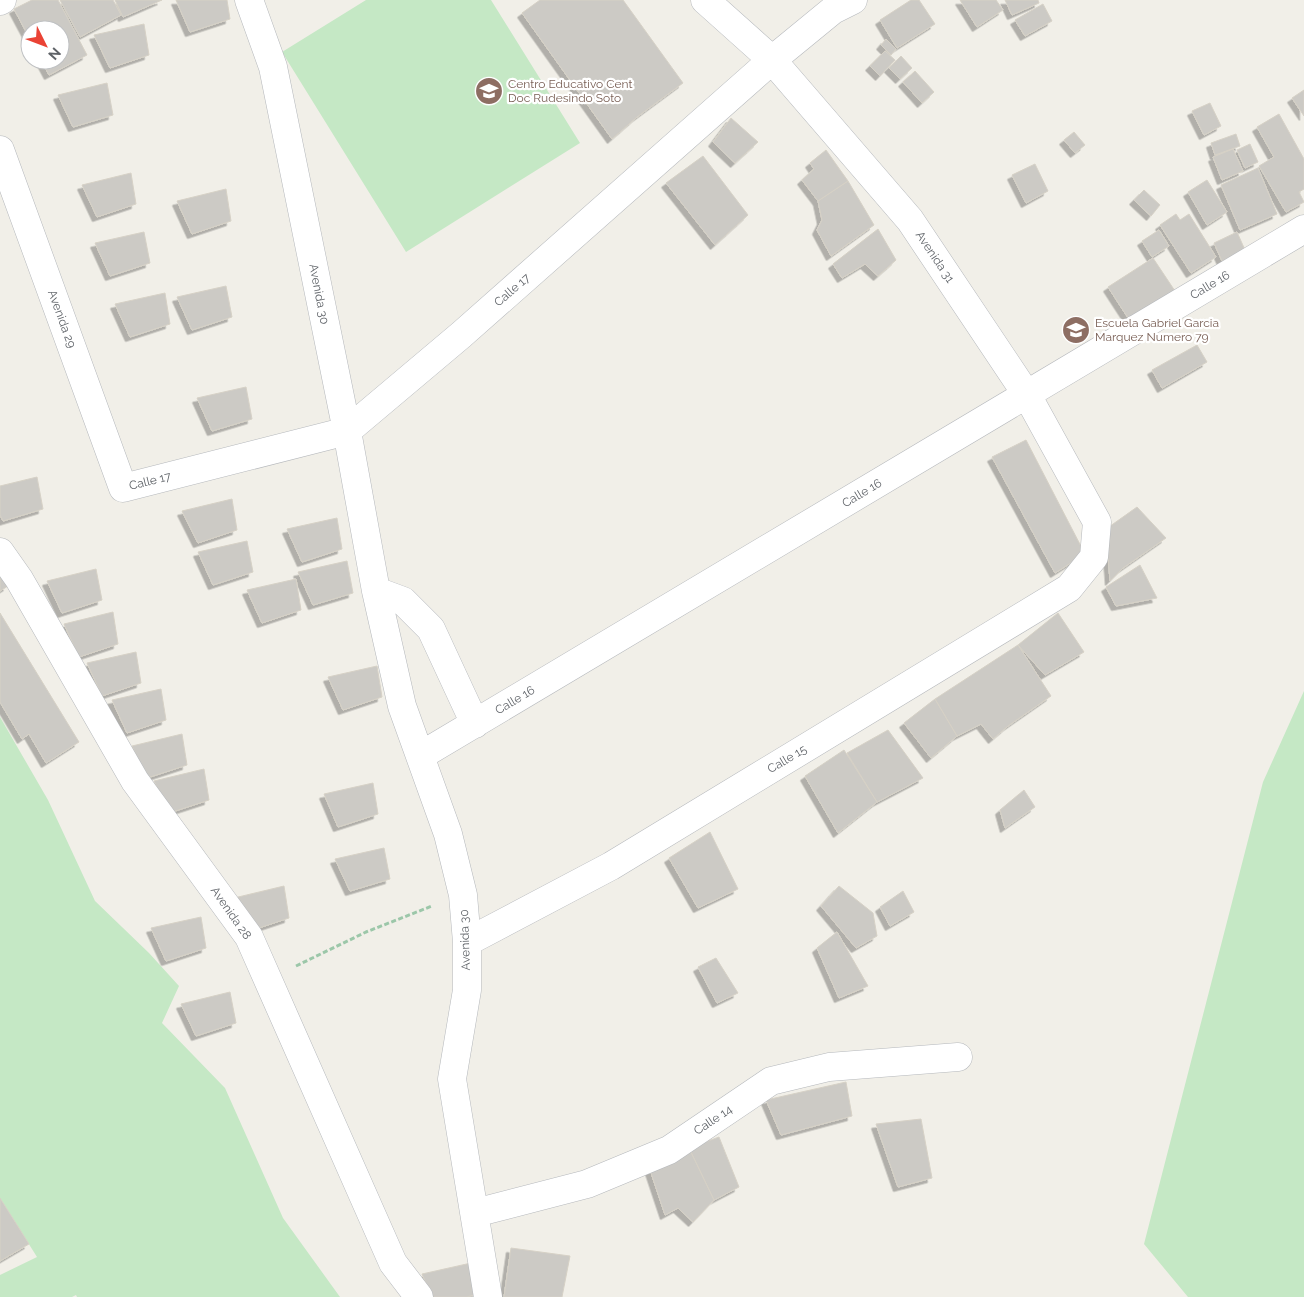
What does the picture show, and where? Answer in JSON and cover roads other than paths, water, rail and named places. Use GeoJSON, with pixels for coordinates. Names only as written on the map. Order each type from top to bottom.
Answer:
{"type":"FeatureCollection","features":[{"type":"Feature","properties":{"kind":"street","name":"Avenida 30"},"geometry":{"type":"LineString","coordinates":[[249,0],[273,67],[376,591],[402,706],[448,834],[463,894],[467,990],[452,1079],[488,1297]]}},
{"type":"Feature","properties":{"kind":"street","name":"Avenida 31"},"geometry":{"type":"LineString","coordinates":[[704,0],[772,60],[910,220],[1027,395],[1097,522],[1094,557]]}},
{"type":"Feature","properties":{"kind":"street","name":"Calle 17"},"geometry":{"type":"LineString","coordinates":[[123,488],[346,431],[461,335],[772,60],[833,10],[853,0]]}},
{"type":"Feature","properties":{"kind":"street","name":"Avenida 29"},"geometry":{"type":"LineString","coordinates":[[0,150],[123,488]]}},
{"type":"Feature","properties":{"kind":"street","name":"Calle 16"},"geometry":{"type":"LineString","coordinates":[[420,756],[1304,229]]}},
{"type":"Feature","properties":{"kind":"street","name":"Avenida 28"},"geometry":{"type":"LineString","coordinates":[[0,552],[19,579],[135,781],[249,937],[393,1263],[419,1297]]}},
{"type":"Feature","properties":{"kind":"street","name":"Calle 15"},"geometry":{"type":"LineString","coordinates":[[466,942],[610,866],[1069,588],[1094,557]]}},
{"type":"Feature","properties":{"kind":"street"},"geometry":{"type":"LineString","coordinates":[[376,591],[403,601],[431,629],[475,724]]}},
{"type":"Feature","properties":{"kind":"street","name":"Calle 14"},"geometry":{"type":"LineString","coordinates":[[475,1213],[587,1184],[669,1150],[771,1081],[829,1067],[958,1057]]}},
{"type":"Feature","properties":{"kind":"place","name":"Centro Educativo Cent Doc Rudesindo Soto"},"geometry":{"type":"Point","coordinates":[489,91]}},
{"type":"Feature","properties":{"kind":"place","name":"Escuela Gabriel Garcia Marquez Numero 79"},"geometry":{"type":"Point","coordinates":[1076,330]}}]}
